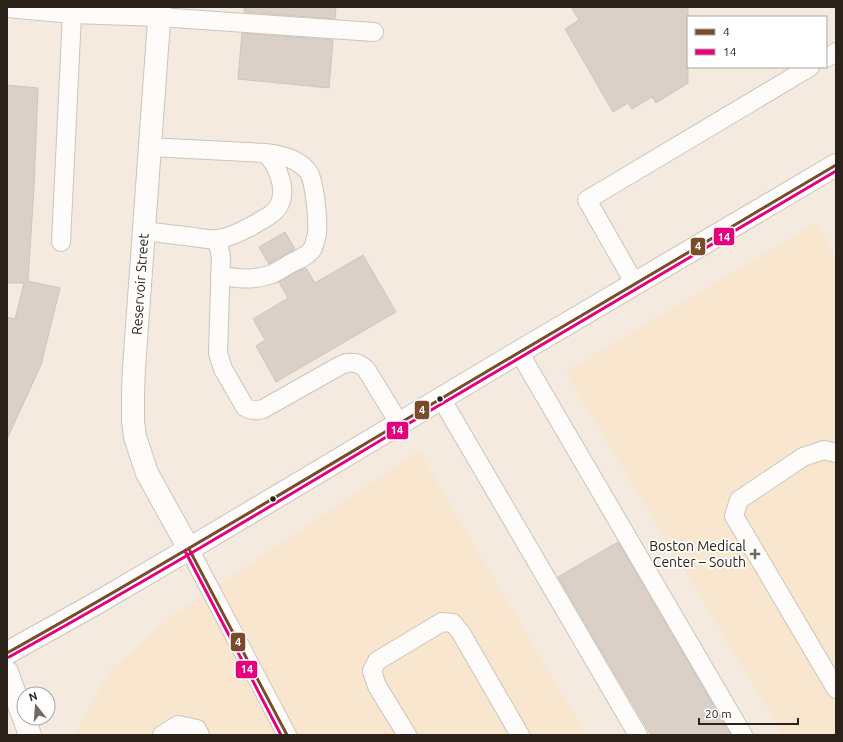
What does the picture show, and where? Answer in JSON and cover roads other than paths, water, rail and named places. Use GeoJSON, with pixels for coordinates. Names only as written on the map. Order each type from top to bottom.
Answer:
{"type":"FeatureCollection","features":[{"type":"Feature","properties":{"kind":"main road","name":"Reservoir Street"},"geometry":{"type":"LineString","coordinates":[[159,12],[133,392],[133,420],[135,437],[147,473],[189,549]]}},
{"type":"Feature","properties":{"kind":"main road"},"geometry":{"type":"LineString","coordinates":[[7,653],[189,549],[441,398],[836,165]]}},
{"type":"Feature","properties":{"kind":"main road"},"geometry":{"type":"LineString","coordinates":[[7,672],[30,735]]}},
{"type":"Feature","properties":{"kind":"lane"},"geometry":{"type":"LineString","coordinates":[[7,8],[72,14],[159,12],[374,32]]}},
{"type":"Feature","properties":{"kind":"lane"},"geometry":{"type":"LineString","coordinates":[[61,242],[72,14]]}},
{"type":"Feature","properties":{"kind":"lane"},"geometry":{"type":"LineString","coordinates":[[827,57],[836,52]]}},
{"type":"Feature","properties":{"kind":"lane"},"geometry":{"type":"LineString","coordinates":[[635,284],[587,200],[808,68]]}},
{"type":"Feature","properties":{"kind":"lane"},"geometry":{"type":"LineString","coordinates":[[149,147],[280,155],[290,158],[308,171],[316,209],[315,241],[309,253],[272,274],[250,278],[227,277],[220,275]]}},
{"type":"Feature","properties":{"kind":"lane"},"geometry":{"type":"LineString","coordinates":[[144,231],[217,239],[234,235],[275,212],[280,205],[283,191],[274,163],[265,153]]}},
{"type":"Feature","properties":{"kind":"lane"},"geometry":{"type":"LineString","coordinates":[[217,239],[221,257],[218,353],[223,368],[245,407],[253,411],[264,409],[346,362],[351,362],[362,365],[366,369],[399,423]]}},
{"type":"Feature","properties":{"kind":"lane"},"geometry":{"type":"LineString","coordinates":[[519,352],[743,735]]}},
{"type":"Feature","properties":{"kind":"lane"},"geometry":{"type":"LineString","coordinates":[[441,398],[638,735]]}},
{"type":"Feature","properties":{"kind":"lane"},"geometry":{"type":"LineString","coordinates":[[836,453],[824,450],[803,457],[739,500],[734,516],[836,689]]}},
{"type":"Feature","properties":{"kind":"lane"},"geometry":{"type":"LineString","coordinates":[[189,549],[287,735]]}},
{"type":"Feature","properties":{"kind":"lane"},"geometry":{"type":"LineString","coordinates":[[407,735],[377,686],[372,671],[377,661],[442,622],[453,623],[461,633],[520,735]]}},
{"type":"Feature","properties":{"kind":"lane"},"geometry":{"type":"LineString","coordinates":[[162,735],[178,725],[197,729],[200,735]]}},
{"type":"Feature","properties":{"kind":"place","name":"Boston Medical Center – South"},"geometry":{"type":"Point","coordinates":[755,554]}}]}
